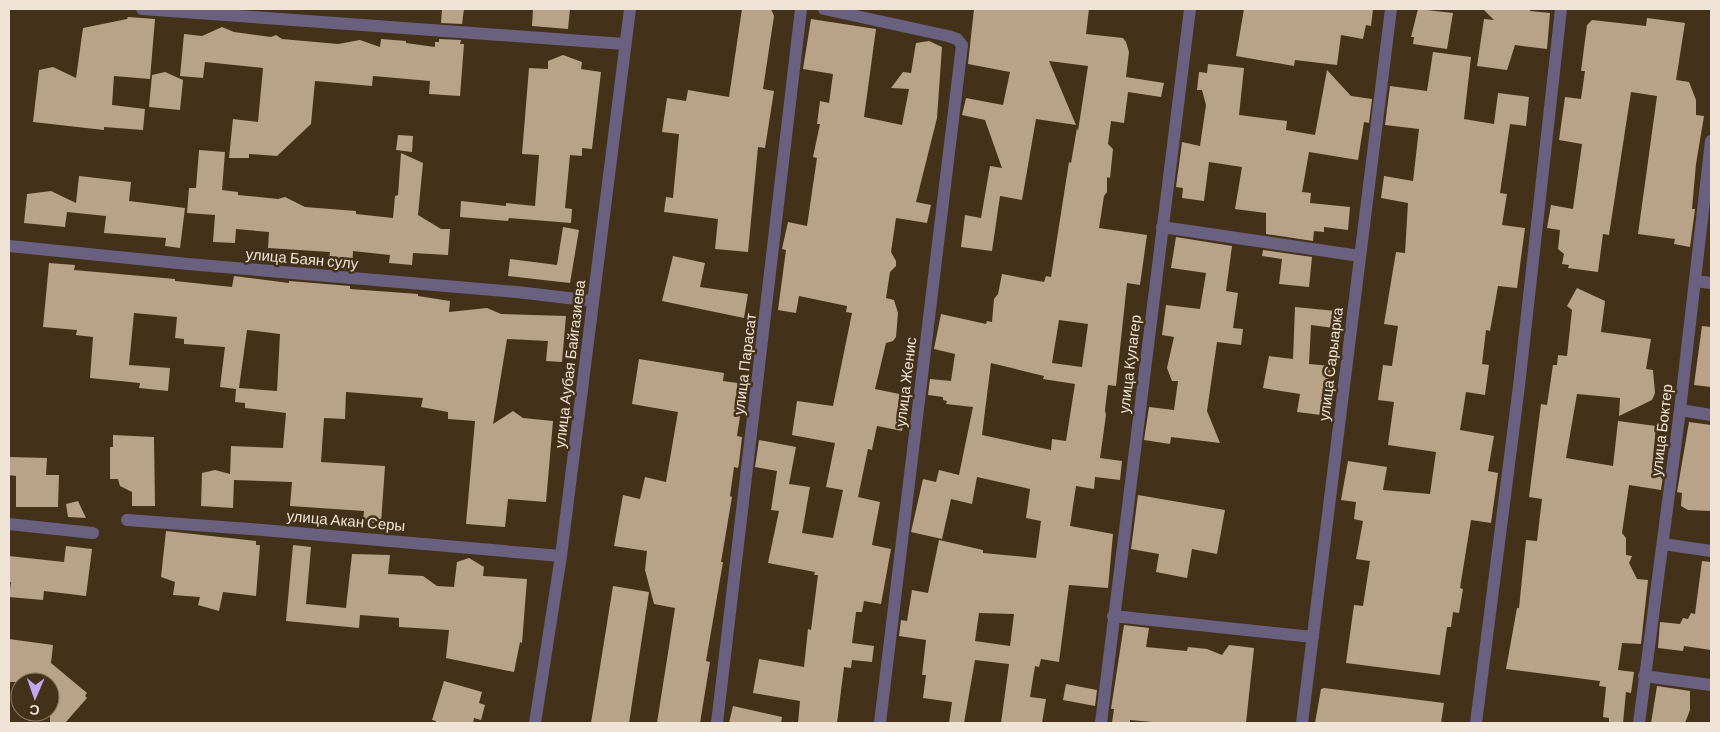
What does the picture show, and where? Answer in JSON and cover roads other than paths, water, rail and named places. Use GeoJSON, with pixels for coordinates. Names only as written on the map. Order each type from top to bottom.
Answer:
{"type":"FeatureCollection","features":[{"type":"Feature","properties":{"kind":"street"},"geometry":{"type":"LineString","coordinates":[[142,9],[624,44]]}},
{"type":"Feature","properties":{"kind":"street","name":"улица Аубая Байгазиева"},"geometry":{"type":"LineString","coordinates":[[535,723],[561,556],[624,44],[630,9]]}},
{"type":"Feature","properties":{"kind":"street","name":"улица Парасат"},"geometry":{"type":"LineString","coordinates":[[717,723],[801,9]]}},
{"type":"Feature","properties":{"kind":"street","name":"улица Женис"},"geometry":{"type":"LineString","coordinates":[[824,9],[948,36],[957,39],[962,45],[880,723]]}},
{"type":"Feature","properties":{"kind":"street","name":"улица Кулагер"},"geometry":{"type":"LineString","coordinates":[[1101,723],[1190,9]]}},
{"type":"Feature","properties":{"kind":"street","name":"улица Сарыарка"},"geometry":{"type":"LineString","coordinates":[[1302,723],[1391,9]]}},
{"type":"Feature","properties":{"kind":"street"},"geometry":{"type":"LineString","coordinates":[[1476,723],[1519,386],[1561,9]]}},
{"type":"Feature","properties":{"kind":"street","name":"улица Боктер"},"geometry":{"type":"LineString","coordinates":[[1639,723],[1680,410],[1711,141]]}},
{"type":"Feature","properties":{"kind":"street"},"geometry":{"type":"LineString","coordinates":[[1162,227],[1360,256]]}},
{"type":"Feature","properties":{"kind":"street","name":"улица Баян сулу"},"geometry":{"type":"LineString","coordinates":[[9,246],[224,268],[517,292],[593,301]]}},
{"type":"Feature","properties":{"kind":"street"},"geometry":{"type":"LineString","coordinates":[[1695,281],[1711,283]]}},
{"type":"Feature","properties":{"kind":"street"},"geometry":{"type":"LineString","coordinates":[[1680,410],[1711,414]]}},
{"type":"Feature","properties":{"kind":"street","name":"улица Акан Серы"},"geometry":{"type":"LineString","coordinates":[[127,520],[260,529],[561,556]]}},
{"type":"Feature","properties":{"kind":"street"},"geometry":{"type":"LineString","coordinates":[[9,524],[94,533]]}},
{"type":"Feature","properties":{"kind":"street"},"geometry":{"type":"LineString","coordinates":[[1663,544],[1711,551]]}},
{"type":"Feature","properties":{"kind":"street"},"geometry":{"type":"LineString","coordinates":[[1113,616],[1313,637]]}},
{"type":"Feature","properties":{"kind":"street"},"geometry":{"type":"LineString","coordinates":[[1644,676],[1711,686]]}}]}
